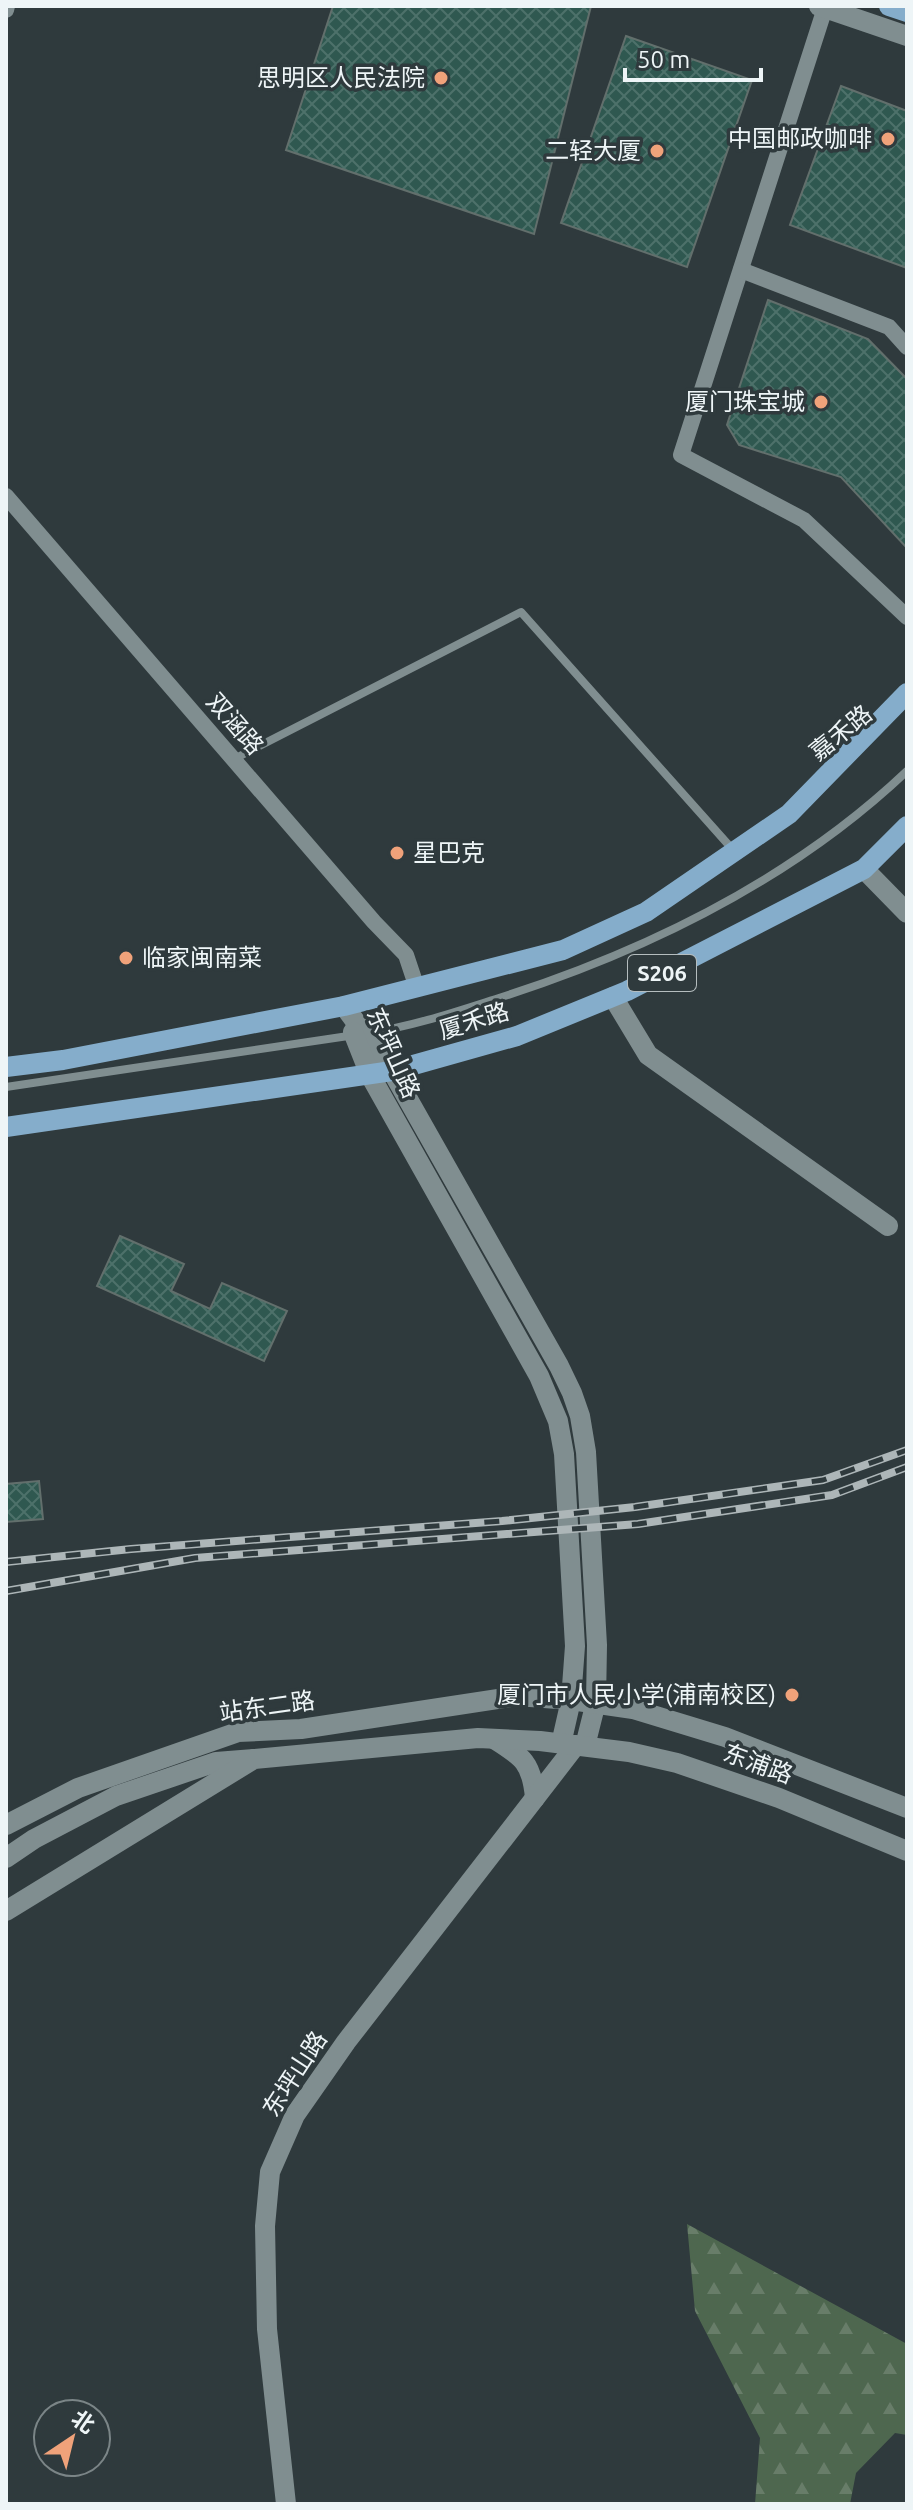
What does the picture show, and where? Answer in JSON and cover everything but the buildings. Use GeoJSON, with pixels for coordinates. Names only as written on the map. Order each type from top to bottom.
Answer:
{"type":"FeatureCollection","features":[{"type":"Feature","properties":{"kind":"main road"},"geometry":{"type":"LineString","coordinates":[[889,6],[907,12]]}},
{"type":"Feature","properties":{"kind":"main road"},"geometry":{"type":"LineString","coordinates":[[822,7],[907,36]]}},
{"type":"Feature","properties":{"kind":"main road","name":"S206"},"geometry":{"type":"LineString","coordinates":[[417,988],[563,950],[646,912],[789,814],[907,693]]}},
{"type":"Feature","properties":{"kind":"main road","name":"嘉禾路"},"geometry":{"type":"LineString","coordinates":[[808,794],[907,713]]}},
{"type":"Feature","properties":{"kind":"main road","name":"厦禾路"},"geometry":{"type":"LineString","coordinates":[[6,1127],[370,1075],[517,1036],[613,997],[864,869],[907,826]]}},
{"type":"Feature","properties":{"kind":"main road"},"geometry":{"type":"LineString","coordinates":[[864,869],[907,913]]}},
{"type":"Feature","properties":{"kind":"main road","name":"厦禾路"},"geometry":{"type":"LineString","coordinates":[[6,1067],[63,1060],[344,1006],[417,988]]}},
{"type":"Feature","properties":{"kind":"main road"},"geometry":{"type":"LineString","coordinates":[[613,997],[648,1055],[888,1226]]}},
{"type":"Feature","properties":{"kind":"main road","name":"东坪山路"},"geometry":{"type":"LineString","coordinates":[[286,2504],[267,2329],[265,2226],[270,2172],[295,2115],[346,2042],[574,1745],[596,1702],[597,1645],[586,1452],[580,1416],[572,1393],[392,1071],[344,1006]]}},
{"type":"Feature","properties":{"kind":"main road","name":"东坪山路"},"geometry":{"type":"LineString","coordinates":[[344,1006],[370,1075],[552,1401],[564,1454],[575,1646],[561,1699],[574,1745]]}},
{"type":"Feature","properties":{"kind":"main road","name":"站东二路"},"geometry":{"type":"LineString","coordinates":[[6,1825],[78,1788],[238,1732],[301,1729],[517,1696],[596,1702]]}},
{"type":"Feature","properties":{"kind":"main road","name":"东浦路"},"geometry":{"type":"LineString","coordinates":[[596,1702],[633,1709],[725,1737],[907,1808]]}},
{"type":"Feature","properties":{"kind":"main road","name":"东浦路"},"geometry":{"type":"LineString","coordinates":[[6,1858],[34,1839],[116,1796],[216,1762],[478,1738],[574,1745],[629,1752],[677,1763],[779,1798],[907,1851]]}},
{"type":"Feature","properties":{"kind":"main road"},"geometry":{"type":"LineString","coordinates":[[494,1739],[523,1758],[531,1771],[535,1798]]}},
{"type":"Feature","properties":{"kind":"main road"},"geometry":{"type":"LineString","coordinates":[[6,1911],[254,1759]]}},
{"type":"Feature","properties":{"kind":"street"},"geometry":{"type":"LineString","coordinates":[[822,7],[681,455],[804,520],[907,617]]}},
{"type":"Feature","properties":{"kind":"street"},"geometry":{"type":"LineString","coordinates":[[741,270],[889,327],[907,347]]}},
{"type":"Feature","properties":{"kind":"street","name":"双涵路"},"geometry":{"type":"LineString","coordinates":[[6,496],[374,922],[406,955],[417,988]]}},
{"type":"Feature","properties":{"kind":"lane"},"geometry":{"type":"LineString","coordinates":[[233,759],[521,612],[735,851]]}},
{"type":"Feature","properties":{"kind":"lane"},"geometry":{"type":"LineString","coordinates":[[6,1087],[409,1027],[573,974],[685,925],[785,869],[886,791],[907,771]]}},
{"type":"Feature","properties":{"kind":"green space"},"geometry":{"type":"Polygon","coordinates":[[[687,2224],[907,2344],[907,2435],[895,2433],[856,2473],[850,2504],[755,2504],[760,2438],[695,2311],[687,2224]]]}},
{"type":"Feature","properties":{"kind":"railway"},"geometry":{"type":"LineString","coordinates":[[6,1562],[635,1507],[823,1480],[907,1450]]}},
{"type":"Feature","properties":{"kind":"railway"},"geometry":{"type":"LineString","coordinates":[[6,1591],[195,1558],[638,1524],[832,1495],[907,1467]]}},
{"type":"Feature","properties":{"kind":"place","name":"思明区人民法院"},"geometry":{"type":"Point","coordinates":[441,78]}},
{"type":"Feature","properties":{"kind":"place","name":"中国邮政咖啡"},"geometry":{"type":"Point","coordinates":[888,139]}},
{"type":"Feature","properties":{"kind":"place","name":"二轻大厦"},"geometry":{"type":"Point","coordinates":[657,151]}},
{"type":"Feature","properties":{"kind":"place","name":"厦门珠宝城"},"geometry":{"type":"Point","coordinates":[821,402]}},
{"type":"Feature","properties":{"kind":"place","name":"星巴克"},"geometry":{"type":"Point","coordinates":[397,853]}},
{"type":"Feature","properties":{"kind":"place","name":"临家闽南菜"},"geometry":{"type":"Point","coordinates":[126,958]}},
{"type":"Feature","properties":{"kind":"place","name":"厦门市人民小学(浦南校区)"},"geometry":{"type":"Point","coordinates":[792,1695]}}]}
